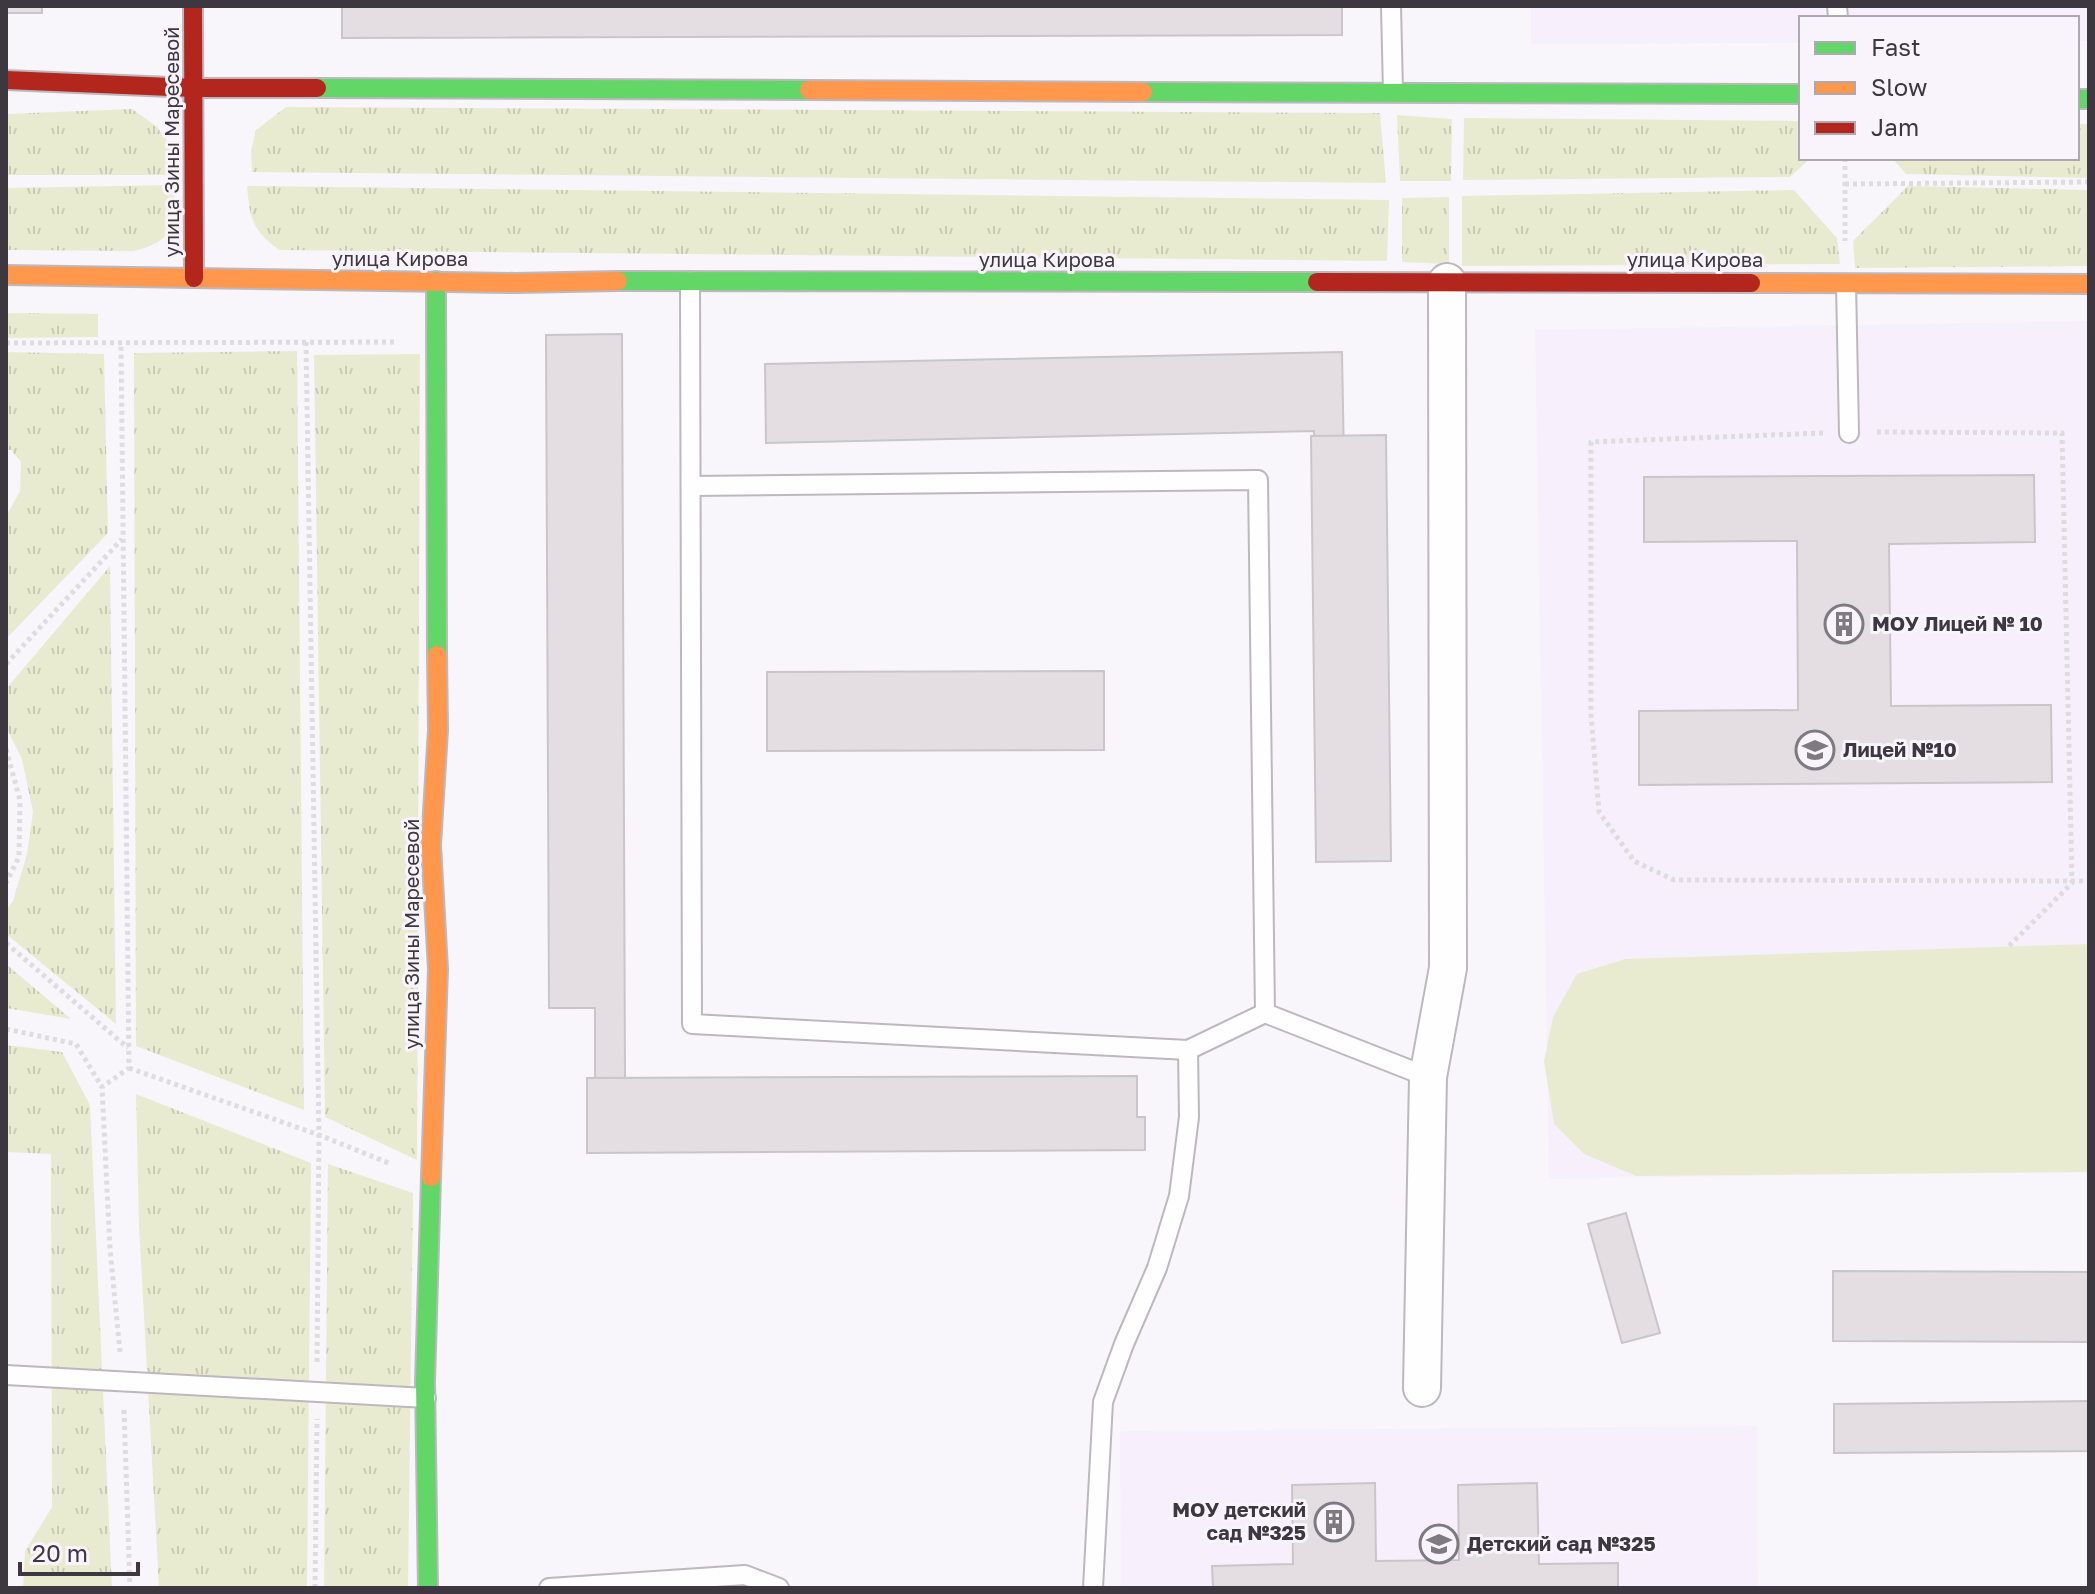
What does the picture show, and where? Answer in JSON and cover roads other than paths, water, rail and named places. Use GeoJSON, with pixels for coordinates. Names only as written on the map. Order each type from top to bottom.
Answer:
{"type":"FeatureCollection","features":[{"type":"Feature","properties":{"kind":"main road","name":"улица Зины Маресевой"},"geometry":{"type":"LineString","coordinates":[[193,6],[194,278]]}},
{"type":"Feature","properties":{"kind":"main road"},"geometry":{"type":"LineString","coordinates":[[6,80],[194,88],[1799,94]]}},
{"type":"Feature","properties":{"kind":"main road","name":"улица Кирова"},"geometry":{"type":"LineString","coordinates":[[6,275],[516,283],[2089,284]]}},
{"type":"Feature","properties":{"kind":"main road","name":"улица Зины Маресевой"},"geometry":{"type":"LineString","coordinates":[[428,1588],[426,1398],[438,969],[431,845],[438,730],[436,281]]}},
{"type":"Feature","properties":{"kind":"street"},"geometry":{"type":"LineString","coordinates":[[1422,1388],[1428,1077],[1448,968],[1447,282]]}},
{"type":"Feature","properties":{"kind":"lane"},"geometry":{"type":"LineString","coordinates":[[1391,6],[1393,92]]}},
{"type":"Feature","properties":{"kind":"lane"},"geometry":{"type":"LineString","coordinates":[[690,281],[692,1024],[1188,1050],[1265,1013],[1428,1077]]}},
{"type":"Feature","properties":{"kind":"lane"},"geometry":{"type":"LineString","coordinates":[[1845,282],[1849,433]]}},
{"type":"Feature","properties":{"kind":"lane"},"geometry":{"type":"LineString","coordinates":[[691,486],[1258,480],[1265,1013]]}},
{"type":"Feature","properties":{"kind":"lane"},"geometry":{"type":"LineString","coordinates":[[1093,1588],[1103,1402],[1157,1268],[1179,1196],[1189,1117],[1188,1050]]}},
{"type":"Feature","properties":{"kind":"lane"},"geometry":{"type":"LineString","coordinates":[[6,1375],[426,1398]]}},
{"type":"Feature","properties":{"kind":"lane"},"geometry":{"type":"LineString","coordinates":[[549,1588],[745,1575],[779,1588]]}},
{"type":"Feature","properties":{"kind":"place","name":"МОУ Лицей № 10"},"geometry":{"type":"Point","coordinates":[1844,624]}},
{"type":"Feature","properties":{"kind":"place","name":"Лицей №10"},"geometry":{"type":"Point","coordinates":[1815,750]}},
{"type":"Feature","properties":{"kind":"place","name":"МОУ детский сад №325"},"geometry":{"type":"Point","coordinates":[1334,1522]}},
{"type":"Feature","properties":{"kind":"place","name":"Детский сад №325"},"geometry":{"type":"Point","coordinates":[1439,1544]}}]}
